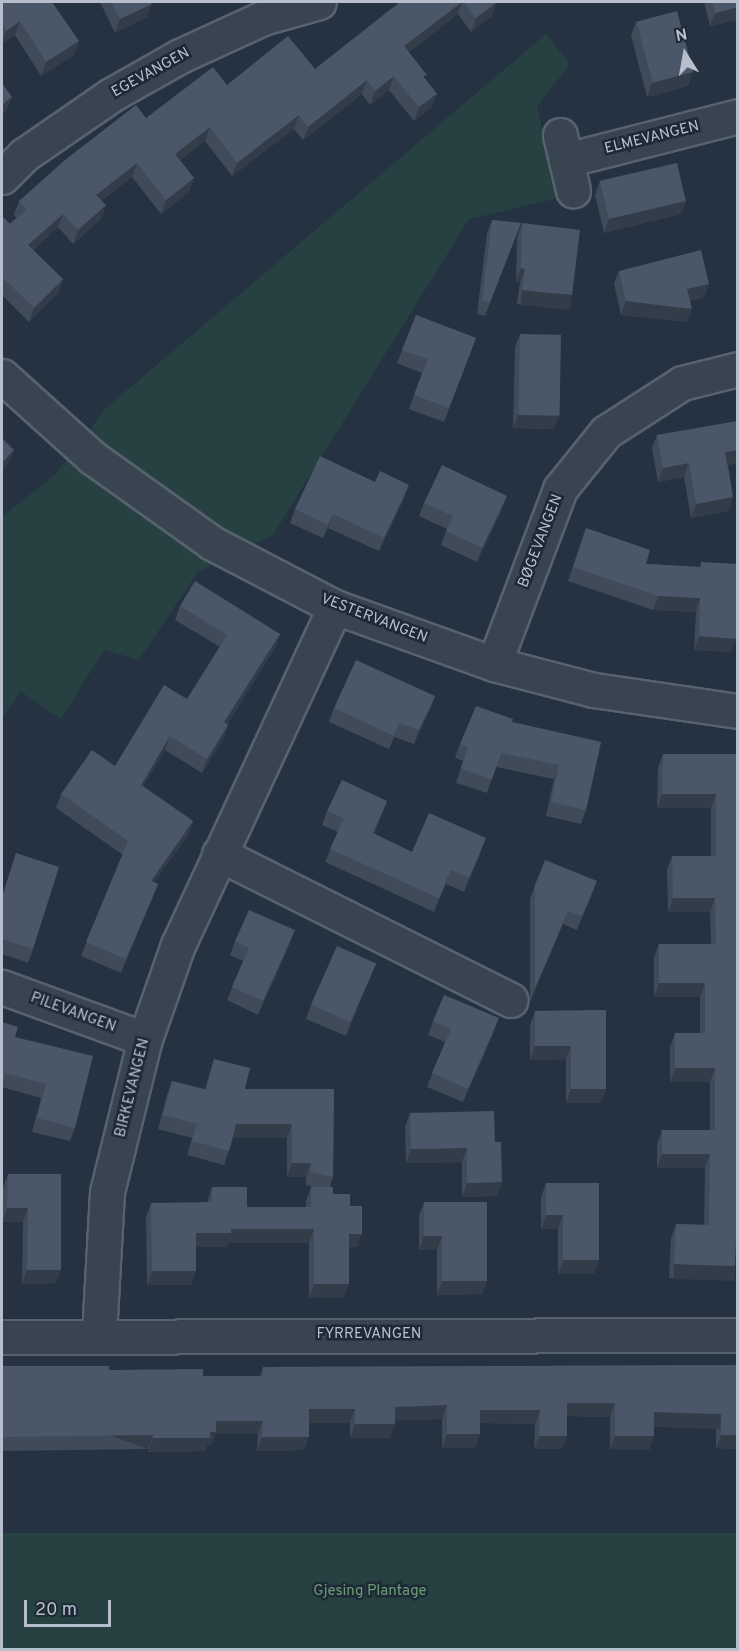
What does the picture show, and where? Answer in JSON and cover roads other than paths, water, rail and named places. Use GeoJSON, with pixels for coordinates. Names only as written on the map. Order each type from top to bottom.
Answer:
{"type":"FeatureCollection","features":[{"type":"Feature","properties":{"kind":"street","name":"EGEVANGEN"},"geometry":{"type":"LineString","coordinates":[[2,177],[24,155],[111,95],[180,56],[263,18],[319,2]]}},
{"type":"Feature","properties":{"kind":"street","name":"ELMEVANGEN"},"geometry":{"type":"LineString","coordinates":[[566,161],[738,116]]}},
{"type":"Feature","properties":{"kind":"street","name":"BØGEVANGEN"},"geometry":{"type":"LineString","coordinates":[[494,664],[560,489],[606,432],[682,383],[738,369]]}},
{"type":"Feature","properties":{"kind":"street","name":"VESTERVANGEN"},"geometry":{"type":"LineString","coordinates":[[2,376],[93,458],[212,543],[335,607],[494,664],[594,690],[738,711]]}},
{"type":"Feature","properties":{"kind":"street","name":"BIRKEVANGEN"},"geometry":{"type":"LineString","coordinates":[[99,1335],[107,1192],[145,1039],[178,945],[335,607]]}},
{"type":"Feature","properties":{"kind":"street"},"geometry":{"type":"LineString","coordinates":[[219,855],[511,1000]]}},
{"type":"Feature","properties":{"kind":"street","name":"PILEVANGEN"},"geometry":{"type":"LineString","coordinates":[[2,987],[145,1039]]}},
{"type":"Feature","properties":{"kind":"street","name":"FYRREVANGEN"},"geometry":{"type":"LineString","coordinates":[[2,1337],[738,1335]]}},
{"type":"Feature","properties":{"kind":"park label","name":"Gjesing Plantage"},"geometry":{"type":"Point","coordinates":[370,1592]}}]}
